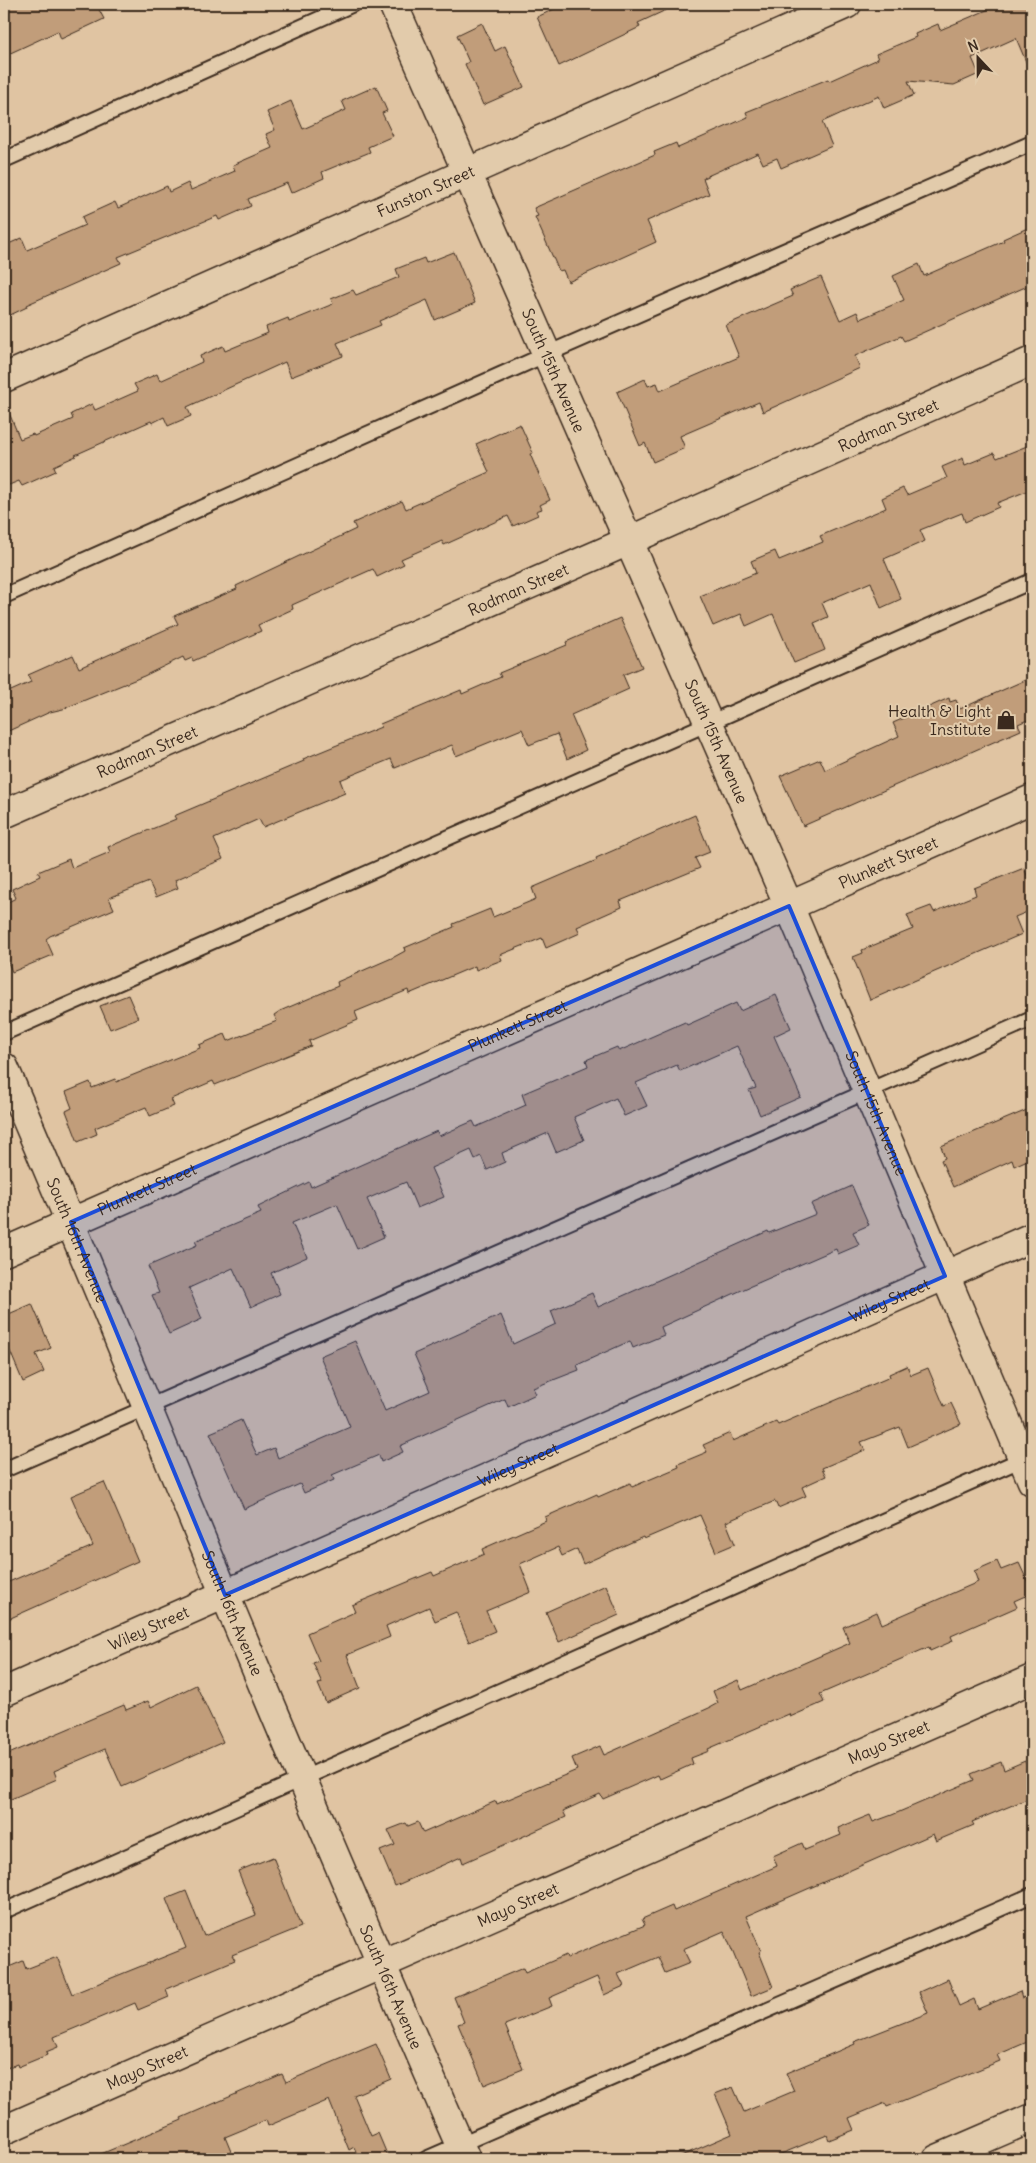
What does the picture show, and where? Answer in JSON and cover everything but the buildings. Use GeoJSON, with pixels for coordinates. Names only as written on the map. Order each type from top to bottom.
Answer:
{"type":"FeatureCollection","features":[{"type":"Feature","properties":{"kind":"street","name":"South 15th Avenue"},"geometry":{"type":"LineString","coordinates":[[393,4],[789,906],[945,1276],[1029,1465]]}},
{"type":"Feature","properties":{"kind":"street","name":"Funston Street"},"geometry":{"type":"LineString","coordinates":[[4,378],[848,4]]}},
{"type":"Feature","properties":{"kind":"street","name":"Rodman Street"},"geometry":{"type":"LineString","coordinates":[[4,814],[1032,361]]}},
{"type":"Feature","properties":{"kind":"street","name":"Plunkett Street"},"geometry":{"type":"LineString","coordinates":[[4,1252],[1032,799]]}},
{"type":"Feature","properties":{"kind":"street","name":"South 16th Avenue"},"geometry":{"type":"LineString","coordinates":[[4,1067],[71,1222],[225,1595],[381,1965],[463,2152]]}},
{"type":"Feature","properties":{"kind":"street","name":"Wiley Street"},"geometry":{"type":"LineString","coordinates":[[4,1692],[1032,1237]]}},
{"type":"Feature","properties":{"kind":"street","name":"Mayo Street"},"geometry":{"type":"LineString","coordinates":[[4,2130],[1032,1679]]}},
{"type":"Feature","properties":{"kind":"street"},"geometry":{"type":"LineString","coordinates":[[938,2159],[1032,2118]]}},
{"type":"Feature","properties":{"kind":"lane"},"geometry":{"type":"LineString","coordinates":[[4,160],[353,4]]}},
{"type":"Feature","properties":{"kind":"lane"},"geometry":{"type":"LineString","coordinates":[[4,596],[547,354],[1032,143]]}},
{"type":"Feature","properties":{"kind":"lane"},"geometry":{"type":"LineString","coordinates":[[4,1033],[1032,581]]}},
{"type":"Feature","properties":{"kind":"lane"},"geometry":{"type":"LineString","coordinates":[[4,1470],[1032,1018]]}},
{"type":"Feature","properties":{"kind":"lane"},"geometry":{"type":"LineString","coordinates":[[4,1911],[302,1778],[1029,1465]]}},
{"type":"Feature","properties":{"kind":"lane"},"geometry":{"type":"LineString","coordinates":[[426,2159],[463,2152],[1032,1895]]}},
{"type":"Feature","properties":{"kind":"highlighted area"},"geometry":{"type":"Polygon","coordinates":[[[789,906],[945,1276],[225,1595],[71,1222],[789,906]]]}},
{"type":"Feature","properties":{"kind":"place","name":"Health & Light Institute"},"geometry":{"type":"Point","coordinates":[1006,720]}}]}
